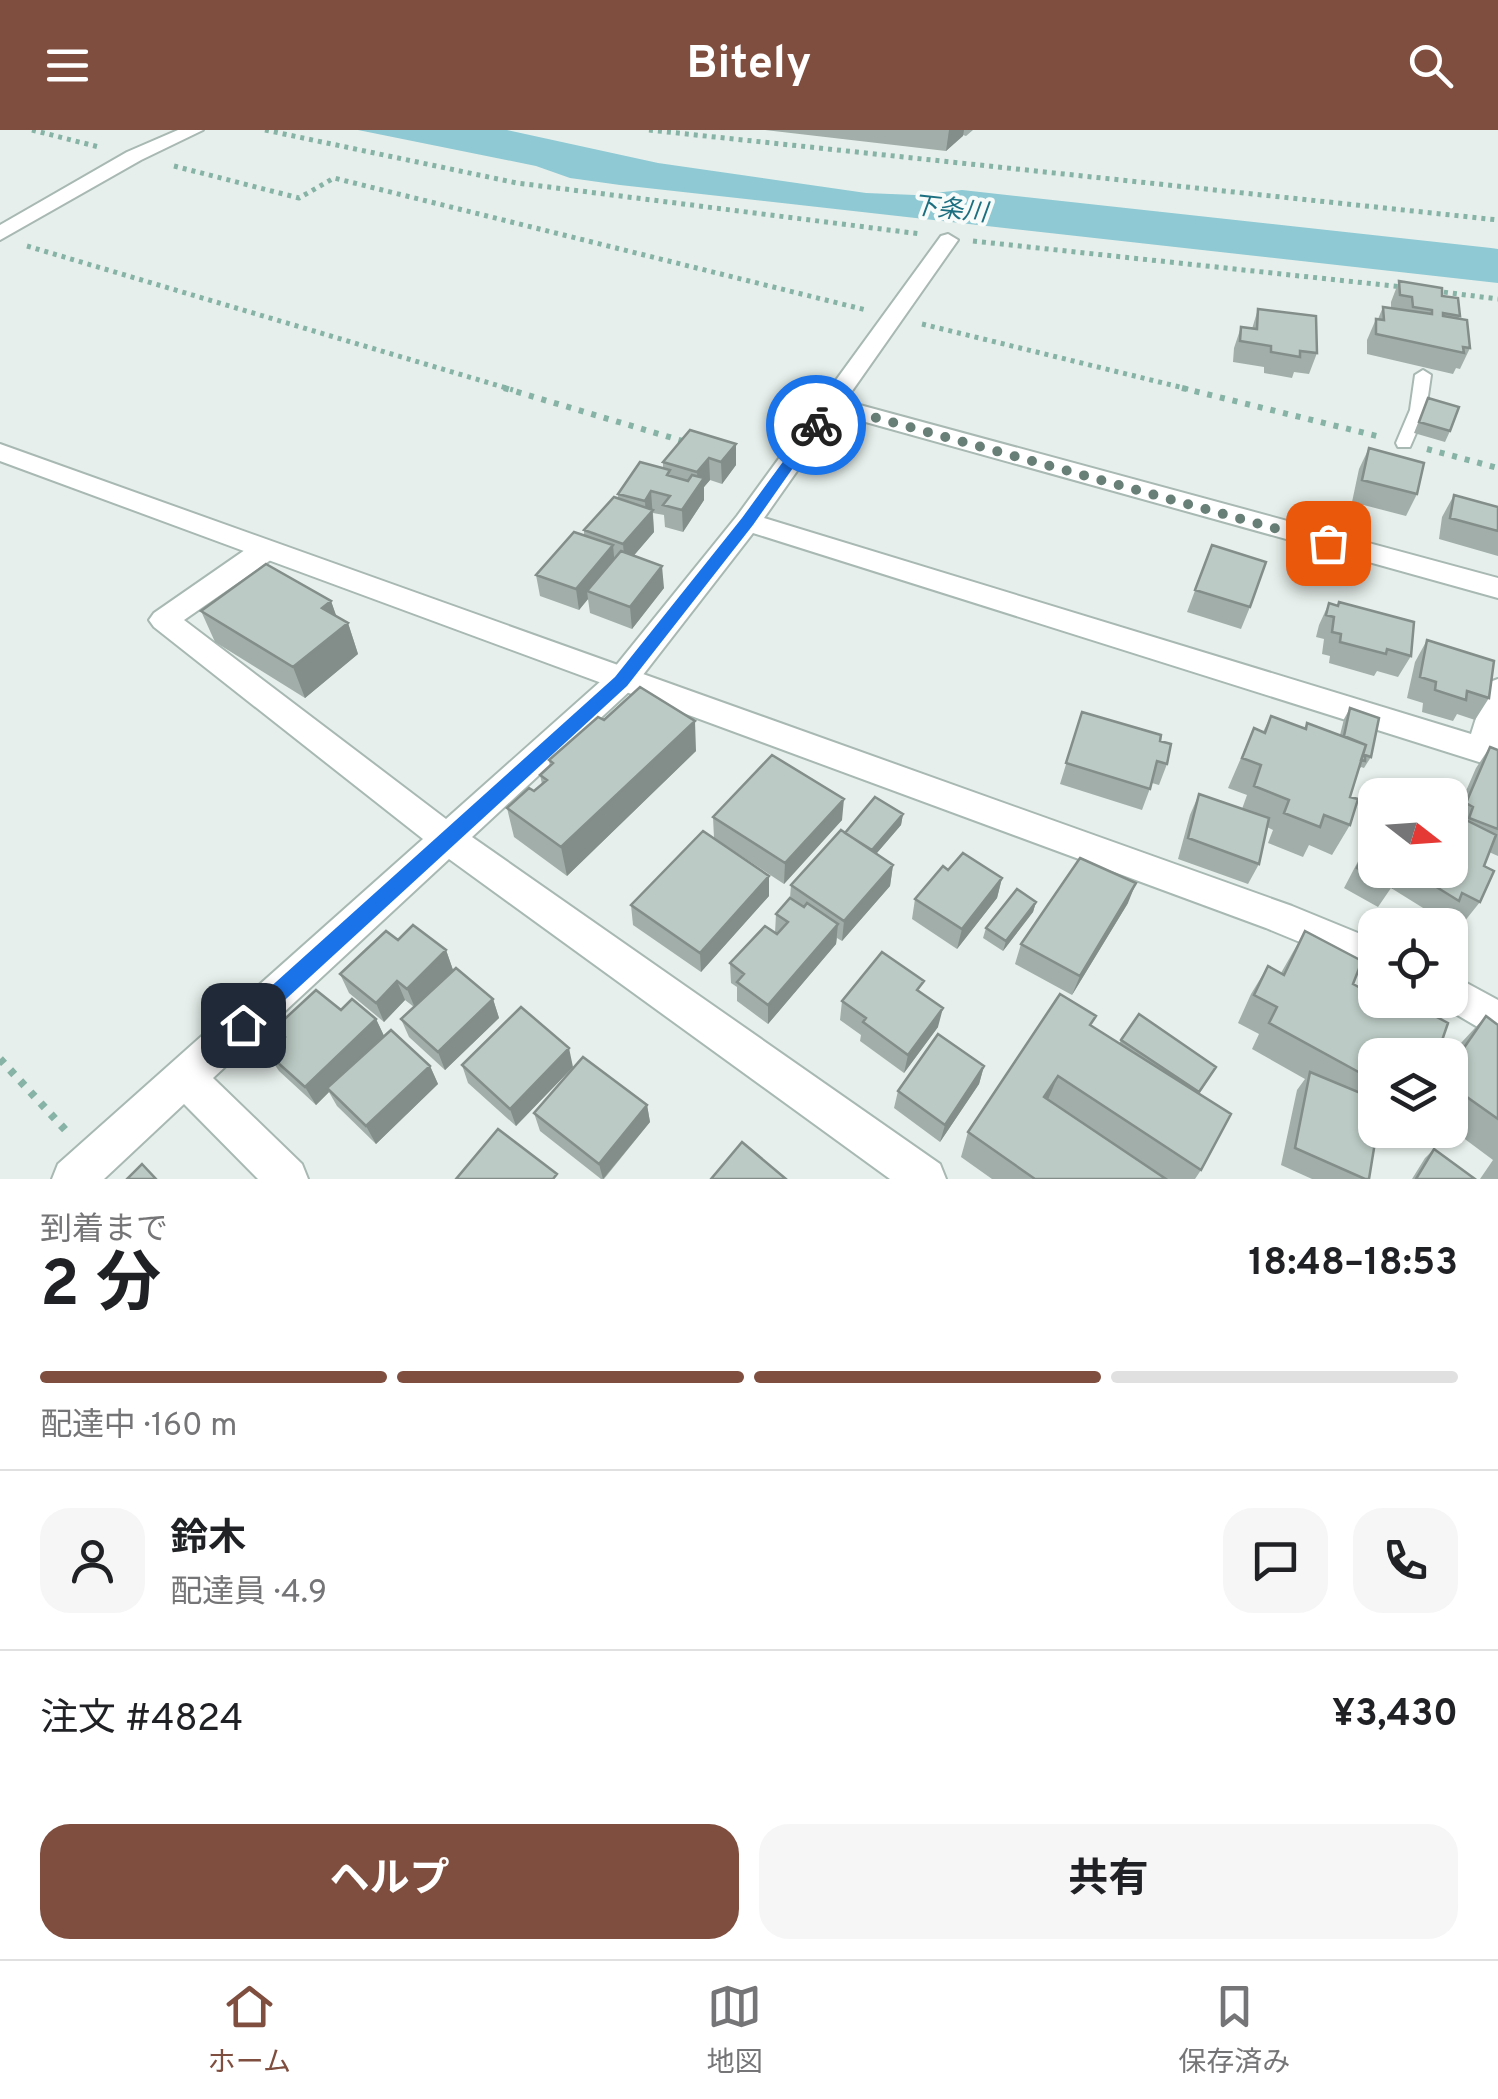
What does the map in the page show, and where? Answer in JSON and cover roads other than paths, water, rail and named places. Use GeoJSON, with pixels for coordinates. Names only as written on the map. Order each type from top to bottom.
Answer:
{"type":"FeatureCollection","features":[{"type":"Feature","properties":{"kind":"street"},"geometry":{"type":"LineString","coordinates":[[10,238],[134,156],[194,130]]}},
{"type":"Feature","properties":{"kind":"street"},"geometry":{"type":"LineString","coordinates":[[83,1170],[621,682],[748,522],[948,240]]}},
{"type":"Feature","properties":{"kind":"street"},"geometry":{"type":"LineString","coordinates":[[830,405],[1498,588]]}},
{"type":"Feature","properties":{"kind":"street"},"geometry":{"type":"LineString","coordinates":[[0,452],[621,682],[1279,917],[1358,950]]}},
{"type":"Feature","properties":{"kind":"street"},"geometry":{"type":"LineString","coordinates":[[748,522],[1491,751],[1498,691]]}},
{"type":"Feature","properties":{"kind":"street"},"geometry":{"type":"LineString","coordinates":[[265,550],[164,620],[448,839],[925,1179]]}},
{"type":"Feature","properties":{"kind":"street"},"geometry":{"type":"LineString","coordinates":[[1468,1002],[1498,1021]]}},
{"type":"Feature","properties":{"kind":"street"},"geometry":{"type":"LineString","coordinates":[[184,1078],[287,1179]]}},
{"type":"Feature","properties":{"kind":"lane"},"geometry":{"type":"LineString","coordinates":[[1404,443],[1418,410],[1424,376]]}},
{"type":"Feature","properties":{"kind":"water","name":"下条川"},"geometry":{"type":"Polygon","coordinates":[[[358,130],[507,130],[658,163],[866,193],[915,195],[962,190],[1491,248],[1498,249],[1498,283],[620,185],[570,178],[536,166],[358,130]]]}}]}
